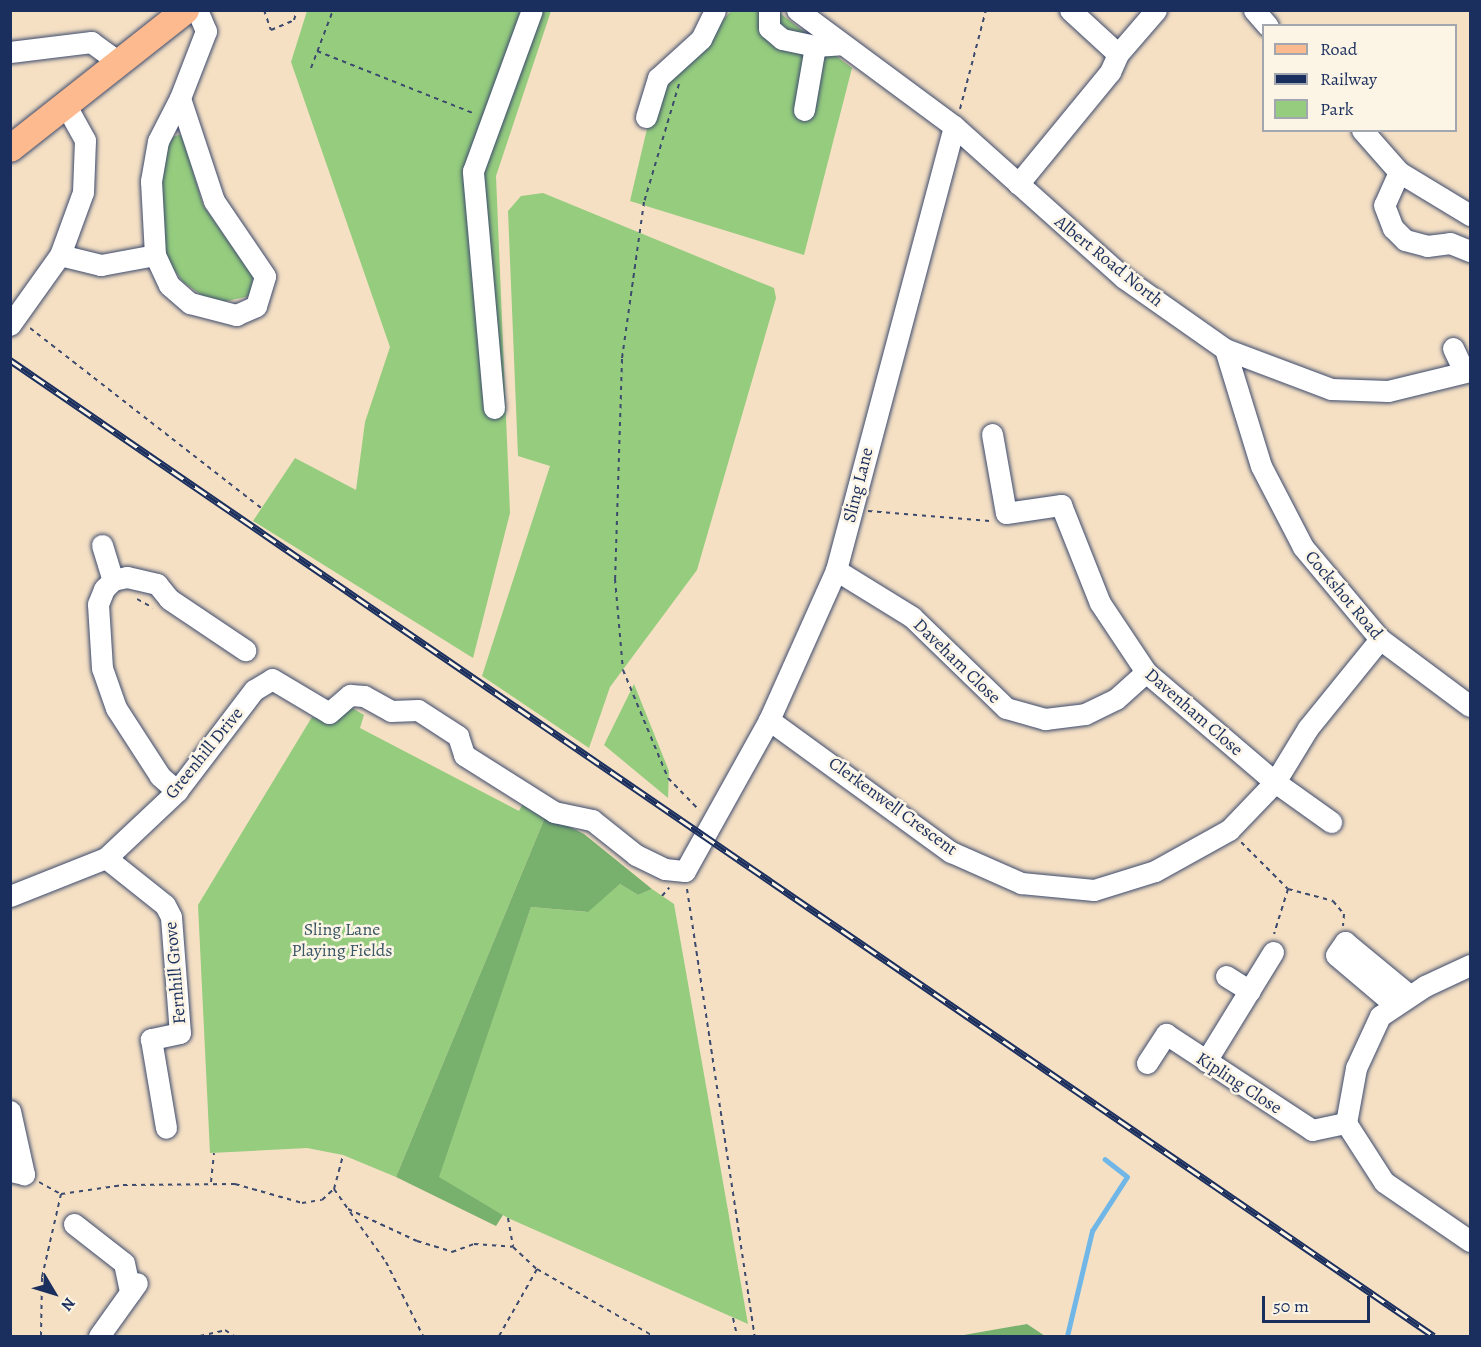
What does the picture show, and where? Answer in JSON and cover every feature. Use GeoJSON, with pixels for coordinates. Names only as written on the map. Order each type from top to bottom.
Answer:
{"type":"FeatureCollection","features":[{"type":"Feature","properties":{"kind":"main road"},"geometry":{"type":"LineString","coordinates":[[10,148],[66,106],[116,60],[185,10]]}},
{"type":"Feature","properties":{"kind":"street"},"geometry":{"type":"LineString","coordinates":[[180,98],[214,201],[265,276],[263,296],[256,306],[236,315],[216,313],[190,303],[169,285],[155,255],[151,181],[158,141],[180,98],[206,31],[197,10]]}},
{"type":"Feature","properties":{"kind":"street"},"geometry":{"type":"LineString","coordinates":[[494,408],[473,171],[532,10]]}},
{"type":"Feature","properties":{"kind":"street"},"geometry":{"type":"LineString","coordinates":[[646,117],[658,78],[701,39],[715,10]]}},
{"type":"Feature","properties":{"kind":"street"},"geometry":{"type":"LineString","coordinates":[[769,10],[769,27],[782,39],[815,46],[841,44]]}},
{"type":"Feature","properties":{"kind":"street","name":"Albert Road North"},"geometry":{"type":"LineString","coordinates":[[797,10],[956,127],[1124,278],[1225,349],[1331,389],[1388,391],[1467,371]]}},
{"type":"Feature","properties":{"kind":"street"},"geometry":{"type":"LineString","coordinates":[[1070,10],[1118,54]]}},
{"type":"Feature","properties":{"kind":"street"},"geometry":{"type":"LineString","coordinates":[[1018,184],[1110,72],[1118,54],[1156,10]]}},
{"type":"Feature","properties":{"kind":"street"},"geometry":{"type":"LineString","coordinates":[[1254,10],[1266,24]]}},
{"type":"Feature","properties":{"kind":"street"},"geometry":{"type":"LineString","coordinates":[[10,52],[91,42],[116,60]]}},
{"type":"Feature","properties":{"kind":"street"},"geometry":{"type":"LineString","coordinates":[[804,110],[815,46]]}},
{"type":"Feature","properties":{"kind":"street"},"geometry":{"type":"LineString","coordinates":[[14,320],[60,255],[83,192],[85,140],[66,106]]}},
{"type":"Feature","properties":{"kind":"street","name":"Sling Lane"},"geometry":{"type":"LineString","coordinates":[[682,871],[712,826],[769,720],[836,570],[956,127]]}},
{"type":"Feature","properties":{"kind":"street"},"geometry":{"type":"LineString","coordinates":[[1364,132],[1399,172],[1470,215]]}},
{"type":"Feature","properties":{"kind":"street"},"geometry":{"type":"LineString","coordinates":[[1399,172],[1384,206],[1393,228],[1405,240],[1427,246],[1450,243],[1470,251]]}},
{"type":"Feature","properties":{"kind":"street"},"geometry":{"type":"LineString","coordinates":[[60,255],[101,265],[155,255]]}},
{"type":"Feature","properties":{"kind":"street"},"geometry":{"type":"LineString","coordinates":[[1453,348],[1467,371]]}},
{"type":"Feature","properties":{"kind":"street","name":"Cockshot Road"},"geometry":{"type":"LineString","coordinates":[[1225,349],[1261,466],[1303,547],[1380,639],[1470,706]]}},
{"type":"Feature","properties":{"kind":"street"},"geometry":{"type":"LineString","coordinates":[[992,434],[1006,513]]}},
{"type":"Feature","properties":{"kind":"street","name":"Davenham Close"},"geometry":{"type":"LineString","coordinates":[[1006,513],[1061,505],[1100,603],[1146,672],[1275,782]]}},
{"type":"Feature","properties":{"kind":"street"},"geometry":{"type":"LineString","coordinates":[[102,545],[113,580],[98,604],[102,668],[116,708],[160,776],[177,791]]}},
{"type":"Feature","properties":{"kind":"street","name":"Daveham Close"},"geometry":{"type":"LineString","coordinates":[[836,570],[912,617],[1006,708],[1045,719],[1085,714],[1116,699],[1146,672]]}},
{"type":"Feature","properties":{"kind":"street"},"geometry":{"type":"LineString","coordinates":[[113,580],[141,578],[157,584],[171,606],[245,650]]}},
{"type":"Feature","properties":{"kind":"street","name":"Clerkenwell Crescent"},"geometry":{"type":"LineString","coordinates":[[769,720],[951,852],[1022,883],[1094,890],[1155,872],[1229,830],[1275,782],[1308,728],[1380,639]]}},
{"type":"Feature","properties":{"kind":"street","name":"Greenhill Drive"},"geometry":{"type":"LineString","coordinates":[[10,896],[106,858],[177,791],[254,690],[276,677],[329,713],[350,695],[391,711],[411,710],[458,736],[464,755],[554,812],[592,820],[636,855],[682,871]]}},
{"type":"Feature","properties":{"kind":"street"},"geometry":{"type":"LineString","coordinates":[[1275,782],[1331,822]]}},
{"type":"Feature","properties":{"kind":"street","name":"Fernhill Grove"},"geometry":{"type":"LineString","coordinates":[[106,858],[165,905],[171,917],[180,1033],[151,1039],[166,1128]]}},
{"type":"Feature","properties":{"kind":"street"},"geometry":{"type":"LineString","coordinates":[[1340,950],[1336,956],[1402,1000]]}},
{"type":"Feature","properties":{"kind":"street"},"geometry":{"type":"LineString","coordinates":[[1206,1061],[1274,952]]}},
{"type":"Feature","properties":{"kind":"street"},"geometry":{"type":"LineString","coordinates":[[1470,965],[1402,1000],[1380,1016],[1356,1068],[1346,1123],[1384,1182],[1470,1239]]}},
{"type":"Feature","properties":{"kind":"street"},"geometry":{"type":"LineString","coordinates":[[1226,976],[1250,991]]}},
{"type":"Feature","properties":{"kind":"street","name":"Kipling Close"},"geometry":{"type":"LineString","coordinates":[[1148,1063],[1166,1034],[1312,1130],[1346,1123]]}},
{"type":"Feature","properties":{"kind":"street"},"geometry":{"type":"LineString","coordinates":[[10,1111],[17,1172]]}},
{"type":"Feature","properties":{"kind":"street"},"geometry":{"type":"LineString","coordinates":[[74,1224],[124,1263],[130,1285],[99,1336]]}},
{"type":"Feature","properties":{"kind":"path"},"geometry":{"type":"LineString","coordinates":[[264,10],[271,30],[294,20],[297,10]]}},
{"type":"Feature","properties":{"kind":"path"},"geometry":{"type":"LineString","coordinates":[[310,68],[333,10]]}},
{"type":"Feature","properties":{"kind":"path"},"geometry":{"type":"LineString","coordinates":[[956,127],[986,10]]}},
{"type":"Feature","properties":{"kind":"path"},"geometry":{"type":"LineString","coordinates":[[317,51],[491,121]]}},
{"type":"Feature","properties":{"kind":"path"},"geometry":{"type":"LineString","coordinates":[[680,81],[644,202],[622,359],[617,652],[663,768],[712,826]]}},
{"type":"Feature","properties":{"kind":"path"},"geometry":{"type":"LineString","coordinates":[[14,320],[264,510]]}},
{"type":"Feature","properties":{"kind":"path"},"geometry":{"type":"LineString","coordinates":[[852,510],[984,524],[1006,513]]}},
{"type":"Feature","properties":{"kind":"path"},"geometry":{"type":"LineString","coordinates":[[131,595],[171,606]]}},
{"type":"Feature","properties":{"kind":"path"},"geometry":{"type":"LineString","coordinates":[[1229,830],[1288,889],[1339,908],[1344,914],[1340,950]]}},
{"type":"Feature","properties":{"kind":"path"},"geometry":{"type":"LineString","coordinates":[[682,871],[755,1336]]}},
{"type":"Feature","properties":{"kind":"path"},"geometry":{"type":"LineString","coordinates":[[1274,952],[1288,889]]}},
{"type":"Feature","properties":{"kind":"path"},"geometry":{"type":"LineString","coordinates":[[211,1182],[214,1153]]}},
{"type":"Feature","properties":{"kind":"path"},"geometry":{"type":"LineString","coordinates":[[17,1172],[61,1194],[211,1182],[302,1203],[322,1200],[334,1189],[343,1155]]}},
{"type":"Feature","properties":{"kind":"path"},"geometry":{"type":"LineString","coordinates":[[334,1189],[386,1262],[423,1336]]}},
{"type":"Feature","properties":{"kind":"path"},"geometry":{"type":"LineString","coordinates":[[40,1336],[42,1277],[61,1194]]}},
{"type":"Feature","properties":{"kind":"path"},"geometry":{"type":"LineString","coordinates":[[348,1209],[452,1252],[474,1244],[513,1246]]}},
{"type":"Feature","properties":{"kind":"path"},"geometry":{"type":"LineString","coordinates":[[508,1218],[513,1246],[537,1269],[653,1336]]}},
{"type":"Feature","properties":{"kind":"path"},"geometry":{"type":"LineString","coordinates":[[499,1336],[537,1269]]}},
{"type":"Feature","properties":{"kind":"path"},"geometry":{"type":"LineString","coordinates":[[734,1318],[737,1336]]}},
{"type":"Feature","properties":{"kind":"path"},"geometry":{"type":"LineString","coordinates":[[200,1336],[225,1330],[234,1336]]}},
{"type":"Feature","properties":{"kind":"green space"},"geometry":{"type":"Polygon","coordinates":[[[307,11],[551,11],[496,176],[510,513],[473,658],[253,521],[295,458],[356,490],[365,422],[390,347],[291,62],[307,11]]]}},
{"type":"Feature","properties":{"kind":"green space"},"geometry":{"type":"Polygon","coordinates":[[[731,11],[777,11],[852,68],[804,255],[630,201],[654,99],[731,11]]]}},
{"type":"Feature","properties":{"kind":"green space"},"geometry":{"type":"Polygon","coordinates":[[[182,134],[203,205],[253,277],[250,296],[214,304],[183,282],[161,252],[156,205],[163,140],[182,134]]]}},
{"type":"Feature","properties":{"kind":"green space"},"geometry":{"type":"Polygon","coordinates":[[[543,193],[774,288],[776,298],[697,570],[610,687],[589,748],[482,676],[550,466],[518,456],[508,211],[521,196],[543,193]]]}},
{"type":"Feature","properties":{"kind":"green space"},"geometry":{"type":"Polygon","coordinates":[[[634,684],[669,771],[668,798],[604,745],[634,684]]]}},
{"type":"Feature","properties":{"kind":"green space","name":"Sling Lane Playing Fields"},"geometry":{"type":"Polygon","coordinates":[[[347,705],[364,715],[360,728],[519,811],[526,798],[546,815],[396,1177],[343,1155],[307,1148],[210,1153],[198,905],[312,717],[330,721],[347,705]]]}},
{"type":"Feature","properties":{"kind":"green space"},"geometry":{"type":"Polygon","coordinates":[[[546,815],[584,834],[652,889],[638,895],[620,884],[588,912],[531,907],[439,1177],[503,1215],[496,1226],[396,1177],[546,815]]]}},
{"type":"Feature","properties":{"kind":"green space"},"geometry":{"type":"Polygon","coordinates":[[[620,884],[638,895],[652,889],[674,904],[748,1324],[508,1218],[438,1177],[531,907],[587,912],[620,884]]]}},
{"type":"Feature","properties":{"kind":"green space"},"geometry":{"type":"Polygon","coordinates":[[[1027,1324],[1045,1336],[958,1336],[1027,1324]]]}},
{"type":"Feature","properties":{"kind":"waterway"},"geometry":{"type":"LineString","coordinates":[[1067,1336],[1092,1231],[1127,1177],[1105,1160]]}},
{"type":"Feature","properties":{"kind":"railway"},"geometry":{"type":"LineString","coordinates":[[10,360],[1434,1336]]}}]}
